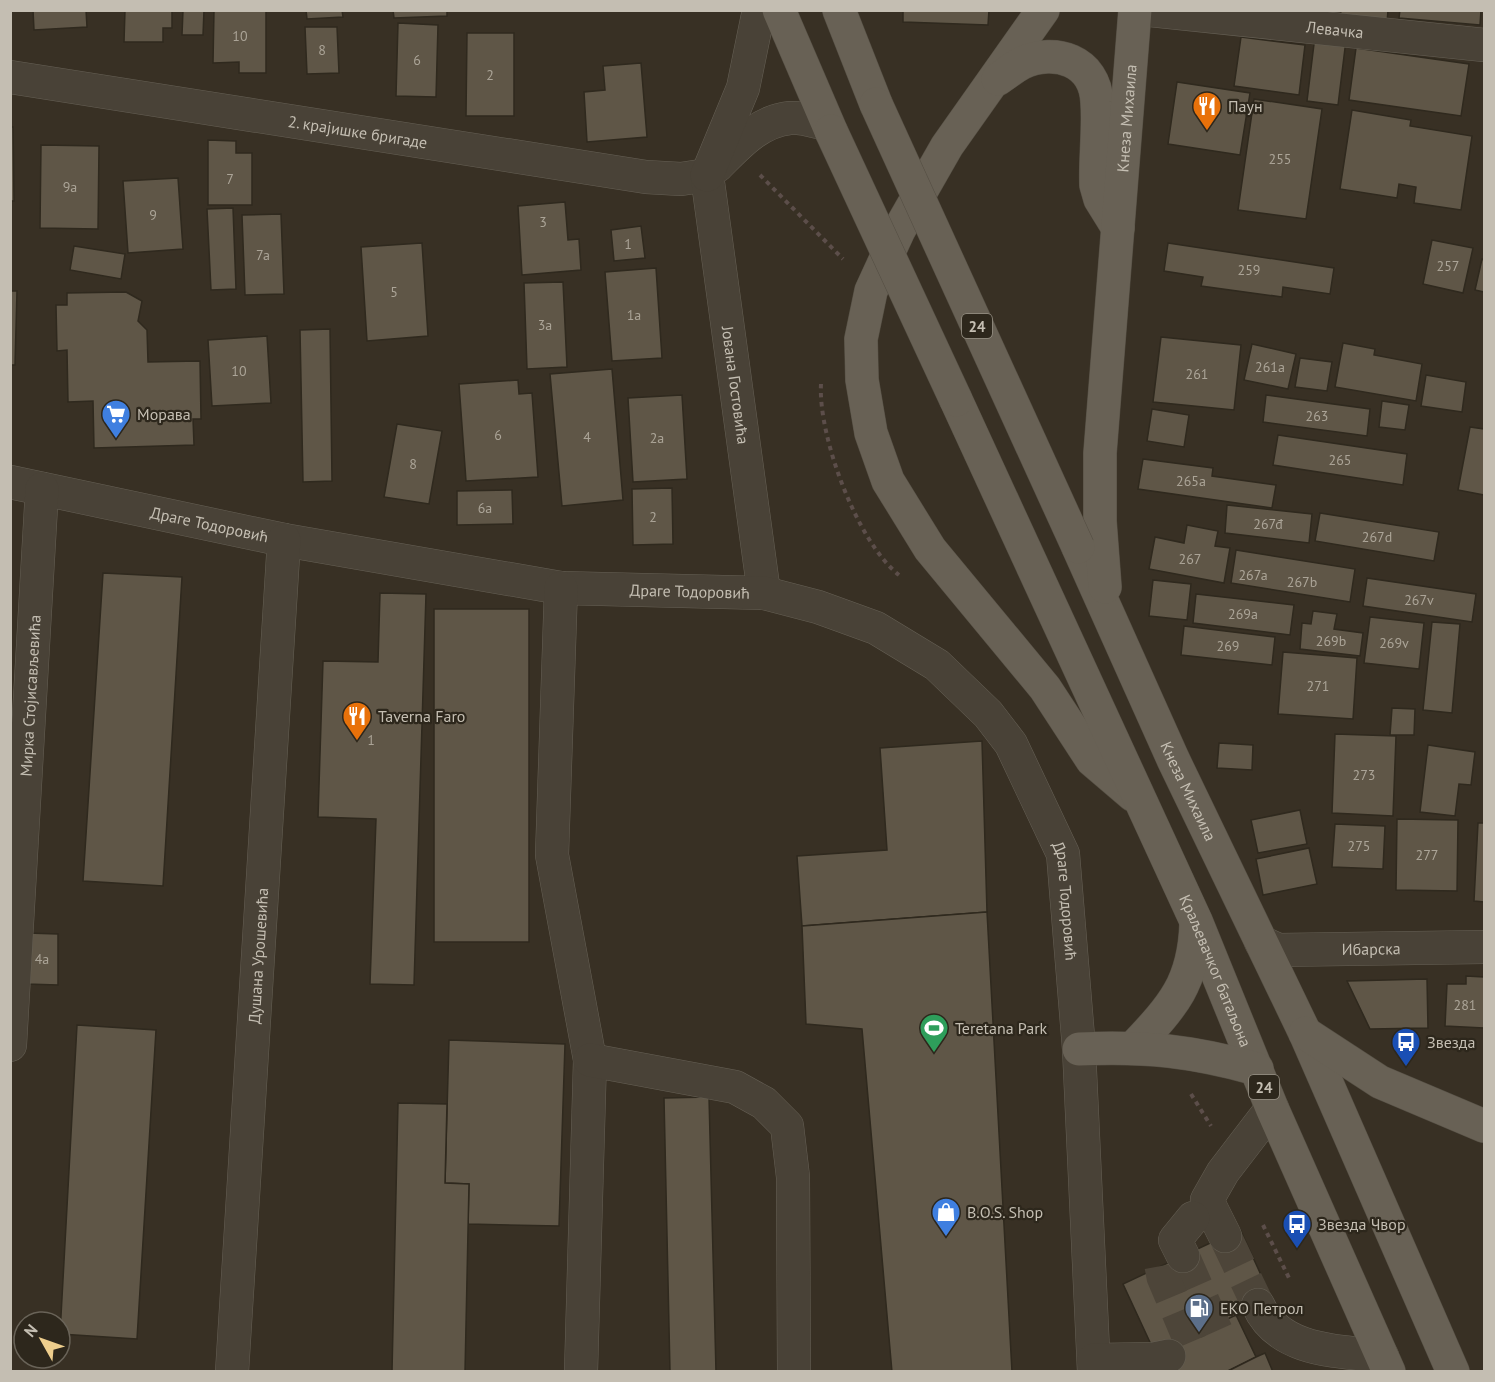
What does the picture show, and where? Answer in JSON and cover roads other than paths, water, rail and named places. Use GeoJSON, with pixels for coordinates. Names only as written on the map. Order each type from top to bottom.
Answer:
{"type":"FeatureCollection","features":[{"type":"Feature","properties":{"kind":"main road","name":"24"},"geometry":{"type":"LineString","coordinates":[[779,10],[829,127],[1142,802]]}},
{"type":"Feature","properties":{"kind":"main road","name":"Кнеза Михаила"},"geometry":{"type":"LineString","coordinates":[[839,10],[876,104],[1173,759],[1305,1033]]}},
{"type":"Feature","properties":{"kind":"main road"},"geometry":{"type":"LineString","coordinates":[[1043,10],[947,146],[899,230],[871,291],[861,339],[862,380],[871,433],[888,481],[930,549],[1045,688],[1092,760],[1142,802]]}},
{"type":"Feature","properties":{"kind":"main road","name":"Кнеза Михаила"},"geometry":{"type":"LineString","coordinates":[[1107,610],[1100,521],[1100,453],[1136,10]]}},
{"type":"Feature","properties":{"kind":"main road"},"geometry":{"type":"LineString","coordinates":[[995,81],[1023,63],[1062,56],[1079,64],[1091,80],[1098,100],[1096,185],[1100,199],[1118,228]]}},
{"type":"Feature","properties":{"kind":"main road","name":"Краљевачког батаљона"},"geometry":{"type":"LineString","coordinates":[[1142,802],[1196,921],[1272,1107],[1386,1364]]}},
{"type":"Feature","properties":{"kind":"main road"},"geometry":{"type":"LineString","coordinates":[[1134,1047],[1162,1017],[1183,986],[1195,953],[1196,921]]}},
{"type":"Feature","properties":{"kind":"main road","name":"24"},"geometry":{"type":"LineString","coordinates":[[1305,1033],[1452,1368]]}},
{"type":"Feature","properties":{"kind":"main road"},"geometry":{"type":"LineString","coordinates":[[1305,1033],[1380,1082],[1485,1126]]}},
{"type":"Feature","properties":{"kind":"main road"},"geometry":{"type":"LineString","coordinates":[[1079,1049],[1134,1047],[1181,1051],[1257,1069]]}},
{"type":"Feature","properties":{"kind":"street"},"geometry":{"type":"LineString","coordinates":[[707,175],[743,88],[759,10]]}},
{"type":"Feature","properties":{"kind":"street","name":"Левачка"},"geometry":{"type":"LineString","coordinates":[[1150,10],[1485,45]]}},
{"type":"Feature","properties":{"kind":"street","name":"2. крајишке бригаде"},"geometry":{"type":"LineString","coordinates":[[10,77],[646,177],[681,180],[707,175]]}},
{"type":"Feature","properties":{"kind":"street"},"geometry":{"type":"LineString","coordinates":[[707,175],[754,132],[771,124],[791,118],[829,127]]}},
{"type":"Feature","properties":{"kind":"street","name":"Јована Гостовића"},"geometry":{"type":"LineString","coordinates":[[707,175],[764,593]]}},
{"type":"Feature","properties":{"kind":"street","name":"Драге Тодоровић"},"geometry":{"type":"LineString","coordinates":[[10,482],[284,540],[561,588],[764,593],[849,617],[906,645],[937,665],[963,688],[1011,744],[1063,854],[1079,1049]]}},
{"type":"Feature","properties":{"kind":"street","name":"Мирка Стојисављевића"},"geometry":{"type":"LineString","coordinates":[[10,1045],[42,489]]}},
{"type":"Feature","properties":{"kind":"street","name":"Душана Урошевића"},"geometry":{"type":"LineString","coordinates":[[232,1371],[284,540]]}},
{"type":"Feature","properties":{"kind":"street"},"geometry":{"type":"LineString","coordinates":[[561,588],[552,855],[590,1060],[581,1371]]}},
{"type":"Feature","properties":{"kind":"street","name":"Ибарска"},"geometry":{"type":"LineString","coordinates":[[1261,942],[1278,950],[1485,947]]}},
{"type":"Feature","properties":{"kind":"street"},"geometry":{"type":"LineString","coordinates":[[1079,1049],[1094,1366],[1169,1356]]}},
{"type":"Feature","properties":{"kind":"street"},"geometry":{"type":"LineString","coordinates":[[590,1060],[735,1087],[764,1103],[787,1126],[793,1177],[794,1371]]}},
{"type":"Feature","properties":{"kind":"street"},"geometry":{"type":"LineString","coordinates":[[1193,1237],[1223,1172],[1272,1107]]}},
{"type":"Feature","properties":{"kind":"street"},"geometry":{"type":"LineString","coordinates":[[1250,1318],[1293,1340],[1386,1364]]}},
{"type":"Feature","properties":{"kind":"tunnel"},"geometry":{"type":"LineString","coordinates":[[1225,1236],[1258,1305]]}},
{"type":"Feature","properties":{"kind":"tunnel"},"geometry":{"type":"LineString","coordinates":[[1183,1256],[1219,1337]]}},
{"type":"Feature","properties":{"kind":"tunnel"},"geometry":{"type":"LineString","coordinates":[[1161,1266],[1163,1277],[1193,1348]]}},
{"type":"Feature","properties":{"kind":"place","name":"Паун"},"geometry":{"type":"Point","coordinates":[1207,132]}},
{"type":"Feature","properties":{"kind":"place","name":"Морава"},"geometry":{"type":"Point","coordinates":[116,440]}},
{"type":"Feature","properties":{"kind":"place","name":"Taverna Faro"},"geometry":{"type":"Point","coordinates":[357,742]}},
{"type":"Feature","properties":{"kind":"place","name":"Teretana Park"},"geometry":{"type":"Point","coordinates":[934,1054]}},
{"type":"Feature","properties":{"kind":"place","name":"Звезда"},"geometry":{"type":"Point","coordinates":[1406,1068]}},
{"type":"Feature","properties":{"kind":"place","name":"B.O.S. Shop"},"geometry":{"type":"Point","coordinates":[946,1238]}},
{"type":"Feature","properties":{"kind":"place","name":"Звезда Чвор"},"geometry":{"type":"Point","coordinates":[1297,1250]}},
{"type":"Feature","properties":{"kind":"place","name":"ЕКО Петрол"},"geometry":{"type":"Point","coordinates":[1199,1334]}}]}
